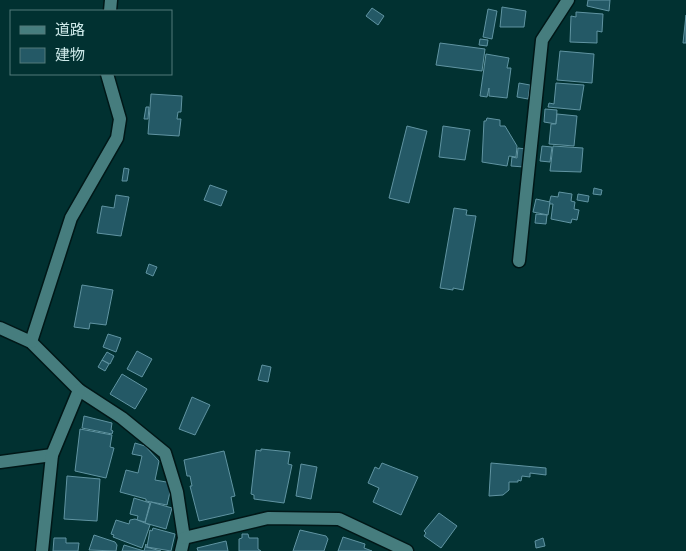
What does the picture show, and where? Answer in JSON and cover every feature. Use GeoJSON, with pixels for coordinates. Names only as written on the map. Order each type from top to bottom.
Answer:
{"type":"FeatureCollection","features":[{"type":"Feature","properties":{"kind":"street"},"geometry":{"type":"LineString","coordinates":[[519,262],[542,40],[568,0]]}},
{"type":"Feature","properties":{"kind":"street"},"geometry":{"type":"LineString","coordinates":[[31,342],[71,218],[117,138],[120,119],[107,75]]}},
{"type":"Feature","properties":{"kind":"street"},"geometry":{"type":"LineString","coordinates":[[0,328],[31,342],[79,390],[122,418],[164,453],[176,492],[182,545],[268,518],[339,519],[408,551]]}},
{"type":"Feature","properties":{"kind":"street"},"geometry":{"type":"LineString","coordinates":[[42,551],[52,454],[79,390]]}},
{"type":"Feature","properties":{"kind":"street"},"geometry":{"type":"LineString","coordinates":[[0,462],[52,454]]}},
{"type":"Feature","properties":{"kind":"building"},"geometry":{"type":"Polygon","coordinates":[[[588,0],[610,0],[609,11],[587,6],[588,0]]]}},
{"type":"Feature","properties":{"kind":"building"},"geometry":{"type":"Polygon","coordinates":[[[502,7],[526,11],[524,27],[500,27],[502,7]]]}},
{"type":"Feature","properties":{"kind":"building"},"geometry":{"type":"Polygon","coordinates":[[[372,8],[384,16],[378,25],[366,16],[372,8]]]}},
{"type":"Feature","properties":{"kind":"building"},"geometry":{"type":"Polygon","coordinates":[[[488,9],[497,11],[492,39],[483,37],[488,9]]]}},
{"type":"Feature","properties":{"kind":"building"},"geometry":{"type":"Polygon","coordinates":[[[576,12],[603,14],[602,32],[597,31],[597,43],[570,42],[571,16],[576,17],[576,12]]]}},
{"type":"Feature","properties":{"kind":"building"},"geometry":{"type":"Polygon","coordinates":[[[686,15],[686,43],[683,43],[686,15]]]}},
{"type":"Feature","properties":{"kind":"building"},"geometry":{"type":"Polygon","coordinates":[[[480,39],[488,40],[487,46],[479,45],[480,39]]]}},
{"type":"Feature","properties":{"kind":"building"},"geometry":{"type":"Polygon","coordinates":[[[440,43],[485,49],[482,71],[436,65],[440,43]]]}},
{"type":"Feature","properties":{"kind":"building"},"geometry":{"type":"Polygon","coordinates":[[[560,51],[594,54],[592,83],[557,80],[560,51]]]}},
{"type":"Feature","properties":{"kind":"building"},"geometry":{"type":"Polygon","coordinates":[[[486,54],[509,58],[507,68],[511,68],[507,98],[489,96],[489,88],[487,97],[480,96],[486,54]]]}},
{"type":"Feature","properties":{"kind":"building"},"geometry":{"type":"Polygon","coordinates":[[[519,83],[530,85],[528,99],[517,97],[519,83]]]}},
{"type":"Feature","properties":{"kind":"building"},"geometry":{"type":"Polygon","coordinates":[[[556,83],[584,85],[580,110],[548,107],[549,103],[554,104],[556,83]]]}},
{"type":"Feature","properties":{"kind":"building"},"geometry":{"type":"Polygon","coordinates":[[[151,94],[182,96],[181,112],[178,112],[177,119],[181,119],[179,136],[148,134],[151,94]]]}},
{"type":"Feature","properties":{"kind":"building"},"geometry":{"type":"Polygon","coordinates":[[[146,107],[149,107],[148,119],[144,119],[146,107]]]}},
{"type":"Feature","properties":{"kind":"building"},"geometry":{"type":"Polygon","coordinates":[[[545,109],[557,110],[556,124],[544,122],[545,109]]]}},
{"type":"Feature","properties":{"kind":"building"},"geometry":{"type":"Polygon","coordinates":[[[557,114],[577,116],[574,146],[549,144],[551,124],[556,124],[557,114]]]}},
{"type":"Feature","properties":{"kind":"building"},"geometry":{"type":"Polygon","coordinates":[[[487,118],[500,120],[500,126],[505,126],[517,146],[516,157],[509,156],[507,166],[482,162],[484,121],[487,118]]]}},
{"type":"Feature","properties":{"kind":"building"},"geometry":{"type":"Polygon","coordinates":[[[407,126],[427,131],[409,203],[389,198],[407,126]]]}},
{"type":"Feature","properties":{"kind":"building"},"geometry":{"type":"Polygon","coordinates":[[[443,126],[470,130],[465,160],[439,157],[443,126]]]}},
{"type":"Feature","properties":{"kind":"building"},"geometry":{"type":"Polygon","coordinates":[[[542,146],[552,147],[550,162],[540,161],[542,146]]]}},
{"type":"Feature","properties":{"kind":"building"},"geometry":{"type":"Polygon","coordinates":[[[553,146],[583,148],[581,172],[550,171],[553,146]]]}},
{"type":"Feature","properties":{"kind":"building"},"geometry":{"type":"Polygon","coordinates":[[[518,148],[526,149],[524,167],[511,166],[512,157],[517,158],[518,148]]]}},
{"type":"Feature","properties":{"kind":"building"},"geometry":{"type":"Polygon","coordinates":[[[124,168],[129,169],[127,181],[122,181],[124,168]]]}},
{"type":"Feature","properties":{"kind":"building"},"geometry":{"type":"Polygon","coordinates":[[[210,185],[227,191],[221,206],[204,200],[210,185]]]}},
{"type":"Feature","properties":{"kind":"building"},"geometry":{"type":"Polygon","coordinates":[[[594,188],[602,190],[601,195],[593,194],[594,188]]]}},
{"type":"Feature","properties":{"kind":"building"},"geometry":{"type":"Polygon","coordinates":[[[559,192],[572,194],[571,201],[575,202],[574,209],[579,210],[577,220],[572,219],[571,223],[551,219],[553,204],[549,204],[551,196],[558,197],[559,192]]]}},
{"type":"Feature","properties":{"kind":"building"},"geometry":{"type":"Polygon","coordinates":[[[578,194],[589,196],[588,202],[577,200],[578,194]]]}},
{"type":"Feature","properties":{"kind":"building"},"geometry":{"type":"Polygon","coordinates":[[[116,195],[129,197],[121,236],[97,233],[102,206],[114,208],[116,195]]]}},
{"type":"Feature","properties":{"kind":"building"},"geometry":{"type":"Polygon","coordinates":[[[536,199],[550,202],[548,215],[533,212],[536,199]]]}},
{"type":"Feature","properties":{"kind":"building"},"geometry":{"type":"Polygon","coordinates":[[[454,208],[467,210],[466,215],[476,216],[463,290],[440,288],[454,208]]]}},
{"type":"Feature","properties":{"kind":"building"},"geometry":{"type":"Polygon","coordinates":[[[536,214],[547,215],[546,224],[535,223],[536,214]]]}},
{"type":"Feature","properties":{"kind":"building"},"geometry":{"type":"Polygon","coordinates":[[[149,264],[157,267],[153,276],[146,273],[149,264]]]}},
{"type":"Feature","properties":{"kind":"building"},"geometry":{"type":"Polygon","coordinates":[[[82,285],[113,290],[106,325],[90,323],[89,329],[74,327],[82,285]]]}},
{"type":"Feature","properties":{"kind":"building"},"geometry":{"type":"Polygon","coordinates":[[[108,334],[121,338],[116,352],[103,347],[108,334]]]}},
{"type":"Feature","properties":{"kind":"building"},"geometry":{"type":"Polygon","coordinates":[[[137,351],[152,359],[142,377],[127,369],[137,351]]]}},
{"type":"Feature","properties":{"kind":"building"},"geometry":{"type":"Polygon","coordinates":[[[107,352],[114,356],[110,364],[102,360],[107,352]]]}},
{"type":"Feature","properties":{"kind":"building"},"geometry":{"type":"Polygon","coordinates":[[[102,360],[109,364],[105,371],[98,367],[102,360]]]}},
{"type":"Feature","properties":{"kind":"building"},"geometry":{"type":"Polygon","coordinates":[[[262,365],[271,367],[268,382],[258,380],[262,365]]]}},
{"type":"Feature","properties":{"kind":"building"},"geometry":{"type":"Polygon","coordinates":[[[122,374],[147,389],[135,409],[110,394],[122,374]]]}},
{"type":"Feature","properties":{"kind":"building"},"geometry":{"type":"Polygon","coordinates":[[[192,397],[210,405],[195,435],[179,429],[192,397]]]}},
{"type":"Feature","properties":{"kind":"building"},"geometry":{"type":"Polygon","coordinates":[[[84,416],[112,423],[112,434],[82,428],[84,416]]]}},
{"type":"Feature","properties":{"kind":"building"},"geometry":{"type":"Polygon","coordinates":[[[80,429],[112,435],[110,447],[114,448],[106,478],[75,471],[80,429]]]}},
{"type":"Feature","properties":{"kind":"building"},"geometry":{"type":"Polygon","coordinates":[[[135,443],[145,446],[159,461],[155,480],[172,483],[167,505],[146,501],[146,499],[120,492],[126,470],[138,473],[142,456],[132,454],[135,443]]]}},
{"type":"Feature","properties":{"kind":"building"},"geometry":{"type":"Polygon","coordinates":[[[261,449],[290,452],[288,464],[292,465],[284,503],[254,499],[254,495],[251,494],[256,450],[261,451],[261,449]]]}},
{"type":"Feature","properties":{"kind":"building"},"geometry":{"type":"Polygon","coordinates":[[[224,451],[235,496],[231,497],[234,513],[199,521],[190,486],[192,486],[190,476],[187,476],[184,460],[224,451]]]}},
{"type":"Feature","properties":{"kind":"building"},"geometry":{"type":"Polygon","coordinates":[[[382,463],[418,477],[401,515],[373,502],[379,488],[368,483],[375,467],[379,469],[382,463]]]}},
{"type":"Feature","properties":{"kind":"building"},"geometry":{"type":"Polygon","coordinates":[[[491,463],[546,468],[546,475],[530,473],[530,477],[522,476],[521,481],[509,482],[509,490],[503,495],[489,496],[491,463]]]}},
{"type":"Feature","properties":{"kind":"building"},"geometry":{"type":"Polygon","coordinates":[[[301,464],[317,467],[311,499],[296,496],[301,464]]]}},
{"type":"Feature","properties":{"kind":"building"},"geometry":{"type":"Polygon","coordinates":[[[67,476],[100,479],[97,521],[64,519],[67,476]]]}},
{"type":"Feature","properties":{"kind":"building"},"geometry":{"type":"Polygon","coordinates":[[[134,498],[150,503],[145,522],[137,520],[138,516],[130,514],[134,498]]]}},
{"type":"Feature","properties":{"kind":"building"},"geometry":{"type":"Polygon","coordinates":[[[151,502],[172,508],[166,529],[145,523],[151,502]]]}},
{"type":"Feature","properties":{"kind":"building"},"geometry":{"type":"Polygon","coordinates":[[[439,513],[457,526],[441,548],[424,536],[426,533],[424,531],[439,513]]]}},
{"type":"Feature","properties":{"kind":"building"},"geometry":{"type":"Polygon","coordinates":[[[135,519],[150,525],[142,548],[113,537],[114,535],[111,534],[116,520],[129,524],[130,520],[135,519]]]}},
{"type":"Feature","properties":{"kind":"building"},"geometry":{"type":"Polygon","coordinates":[[[153,528],[175,534],[171,551],[147,547],[150,530],[152,531],[153,528]]]}},
{"type":"Feature","properties":{"kind":"building"},"geometry":{"type":"Polygon","coordinates":[[[300,530],[326,536],[328,539],[324,551],[293,551],[300,530]]]}},
{"type":"Feature","properties":{"kind":"building"},"geometry":{"type":"Polygon","coordinates":[[[242,534],[248,534],[249,538],[258,538],[258,549],[261,551],[239,551],[239,539],[242,538],[242,534]]]}},
{"type":"Feature","properties":{"kind":"building"},"geometry":{"type":"Polygon","coordinates":[[[94,535],[115,542],[117,545],[116,551],[89,550],[94,535]]]}},
{"type":"Feature","properties":{"kind":"building"},"geometry":{"type":"Polygon","coordinates":[[[343,537],[365,544],[364,548],[372,551],[338,551],[343,537]]]}},
{"type":"Feature","properties":{"kind":"building"},"geometry":{"type":"Polygon","coordinates":[[[54,538],[66,538],[66,543],[79,543],[78,551],[53,551],[54,538]]]}},
{"type":"Feature","properties":{"kind":"building"},"geometry":{"type":"Polygon","coordinates":[[[543,538],[545,546],[536,548],[535,541],[543,538]]]}},
{"type":"Feature","properties":{"kind":"building"},"geometry":{"type":"Polygon","coordinates":[[[226,541],[228,551],[198,551],[197,548],[226,541]]]}},
{"type":"Feature","properties":{"kind":"building"},"geometry":{"type":"Polygon","coordinates":[[[146,544],[146,547],[161,551],[144,551],[146,544]]]}},
{"type":"Feature","properties":{"kind":"building"},"geometry":{"type":"Polygon","coordinates":[[[124,545],[144,551],[122,551],[124,545]]]}}]}
